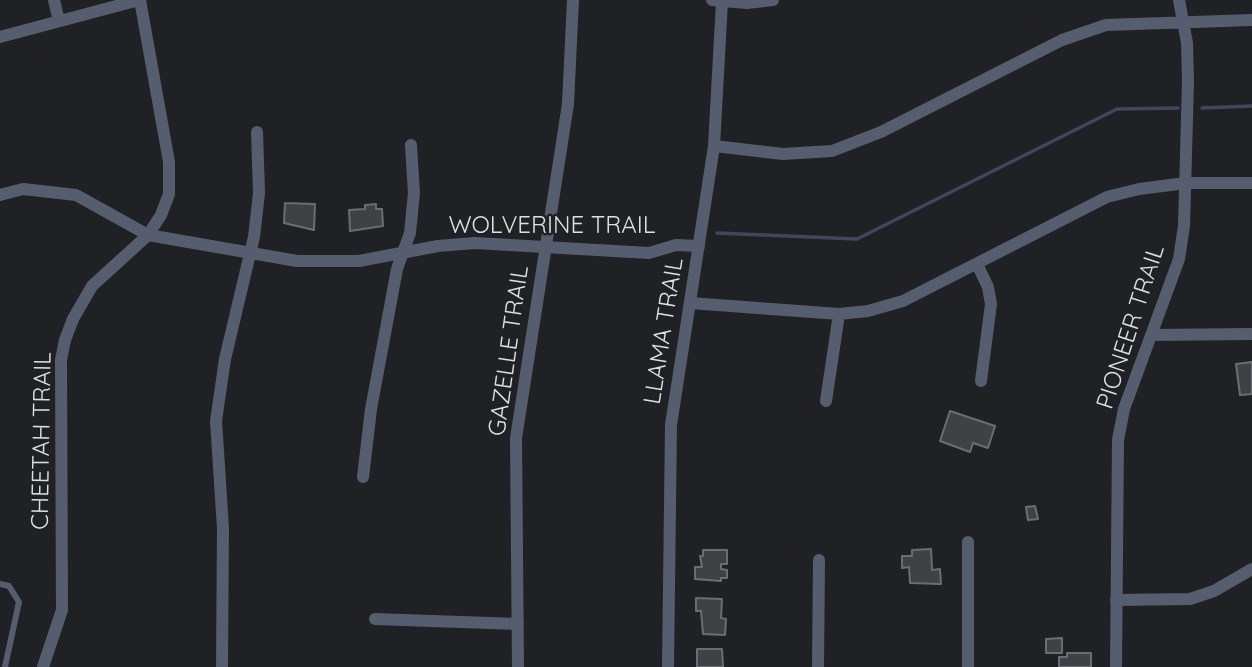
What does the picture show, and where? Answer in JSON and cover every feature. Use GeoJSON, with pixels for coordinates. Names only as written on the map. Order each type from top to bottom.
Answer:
{"type":"FeatureCollection","features":[{"type":"Feature","properties":{"kind":"street"},"geometry":{"type":"LineString","coordinates":[[54,0],[59,21]]}},
{"type":"Feature","properties":{"kind":"street"},"geometry":{"type":"LineString","coordinates":[[0,37],[139,0]]}},
{"type":"Feature","properties":{"kind":"street","name":"CHEETAH TRAIL"},"geometry":{"type":"LineString","coordinates":[[43,667],[62,610],[61,360],[65,341],[73,319],[92,285],[148,235],[169,194],[169,162],[139,0]]}},
{"type":"Feature","properties":{"kind":"street","name":"GAZELLE TRAIL"},"geometry":{"type":"LineString","coordinates":[[518,667],[516,438],[568,104],[573,0]]}},
{"type":"Feature","properties":{"kind":"street"},"geometry":{"type":"LineString","coordinates":[[717,1],[773,0]]}},
{"type":"Feature","properties":{"kind":"street","name":"PIONEER TRAIL"},"geometry":{"type":"LineString","coordinates":[[1116,667],[1118,440],[1124,409],[1179,259],[1186,183],[1188,82],[1179,0]]}},
{"type":"Feature","properties":{"kind":"street","name":"LLAMA TRAIL"},"geometry":{"type":"LineString","coordinates":[[668,667],[669,459],[714,145],[717,1]]}},
{"type":"Feature","properties":{"kind":"street"},"geometry":{"type":"LineString","coordinates":[[714,145],[782,154],[832,151],[881,132],[1062,40],[1106,25],[1252,20]]}},
{"type":"Feature","properties":{"kind":"street"},"geometry":{"type":"LineString","coordinates":[[222,667],[223,528],[216,421],[225,359],[249,253],[259,193],[257,132]]}},
{"type":"Feature","properties":{"kind":"street"},"geometry":{"type":"LineString","coordinates":[[363,477],[371,409],[402,254],[410,233],[414,193],[411,145]]}},
{"type":"Feature","properties":{"kind":"street"},"geometry":{"type":"LineString","coordinates":[[690,303],[839,314],[868,312],[902,301],[1107,197],[1139,188],[1186,183],[1252,183]]}},
{"type":"Feature","properties":{"kind":"street","name":"WOLVERINE TRAIL"},"geometry":{"type":"LineString","coordinates":[[0,195],[23,189],[76,195],[148,235],[249,253],[333,263],[402,254],[438,246],[475,243],[649,253],[676,245],[699,246]]}},
{"type":"Feature","properties":{"kind":"street"},"geometry":{"type":"LineString","coordinates":[[977,264],[988,287],[991,304],[981,381]]}},
{"type":"Feature","properties":{"kind":"street"},"geometry":{"type":"LineString","coordinates":[[826,401],[839,314]]}},
{"type":"Feature","properties":{"kind":"street"},"geometry":{"type":"LineString","coordinates":[[1151,335],[1252,334]]}},
{"type":"Feature","properties":{"kind":"street"},"geometry":{"type":"LineString","coordinates":[[968,542],[968,667]]}},
{"type":"Feature","properties":{"kind":"street"},"geometry":{"type":"LineString","coordinates":[[818,667],[819,559]]}},
{"type":"Feature","properties":{"kind":"street"},"geometry":{"type":"LineString","coordinates":[[1116,600],[1190,599],[1214,591],[1252,569]]}},
{"type":"Feature","properties":{"kind":"street"},"geometry":{"type":"LineString","coordinates":[[375,619],[518,624]]}},
{"type":"Feature","properties":{"kind":"lane"},"geometry":{"type":"LineString","coordinates":[[0,584],[9,586],[19,602],[5,667]]}},
{"type":"Feature","properties":{"kind":"building"},"geometry":{"type":"Polygon","coordinates":[[[285,203],[315,204],[314,230],[284,223],[285,203]]]}},
{"type":"Feature","properties":{"kind":"building"},"geometry":{"type":"Polygon","coordinates":[[[376,204],[376,209],[382,209],[383,226],[350,231],[349,210],[365,209],[365,205],[376,204]]]}},
{"type":"Feature","properties":{"kind":"building"},"geometry":{"type":"Polygon","coordinates":[[[1252,362],[1252,394],[1240,395],[1236,364],[1252,362]]]}},
{"type":"Feature","properties":{"kind":"building"},"geometry":{"type":"Polygon","coordinates":[[[950,411],[995,426],[988,448],[973,443],[970,452],[940,441],[950,411]]]}},
{"type":"Feature","properties":{"kind":"building"},"geometry":{"type":"Polygon","coordinates":[[[1035,506],[1038,519],[1028,520],[1026,507],[1035,506]]]}},
{"type":"Feature","properties":{"kind":"building"},"geometry":{"type":"Polygon","coordinates":[[[931,549],[932,570],[940,569],[941,584],[910,583],[909,567],[902,568],[902,556],[912,556],[912,550],[931,549]]]}},
{"type":"Feature","properties":{"kind":"building"},"geometry":{"type":"Polygon","coordinates":[[[703,550],[727,550],[727,564],[721,564],[721,569],[727,570],[727,578],[721,578],[721,581],[695,579],[695,567],[702,567],[700,556],[703,556],[703,550]]]}},
{"type":"Feature","properties":{"kind":"building"},"geometry":{"type":"Polygon","coordinates":[[[696,598],[722,599],[721,618],[726,619],[725,635],[703,634],[701,611],[696,611],[696,598]]]}},
{"type":"Feature","properties":{"kind":"building"},"geometry":{"type":"Polygon","coordinates":[[[1062,638],[1062,653],[1046,653],[1046,639],[1062,638]]]}},
{"type":"Feature","properties":{"kind":"building"},"geometry":{"type":"Polygon","coordinates":[[[697,649],[722,649],[723,667],[697,667],[697,649]]]}},
{"type":"Feature","properties":{"kind":"building"},"geometry":{"type":"Polygon","coordinates":[[[1067,653],[1091,653],[1091,667],[1059,667],[1059,657],[1067,657],[1067,653]]]}},
{"type":"Feature","properties":{"kind":"waterway"},"geometry":{"type":"LineString","coordinates":[[1202,108],[1252,106]]}},
{"type":"Feature","properties":{"kind":"waterway"},"geometry":{"type":"LineString","coordinates":[[717,233],[857,239],[1117,109],[1178,108]]}}]}
